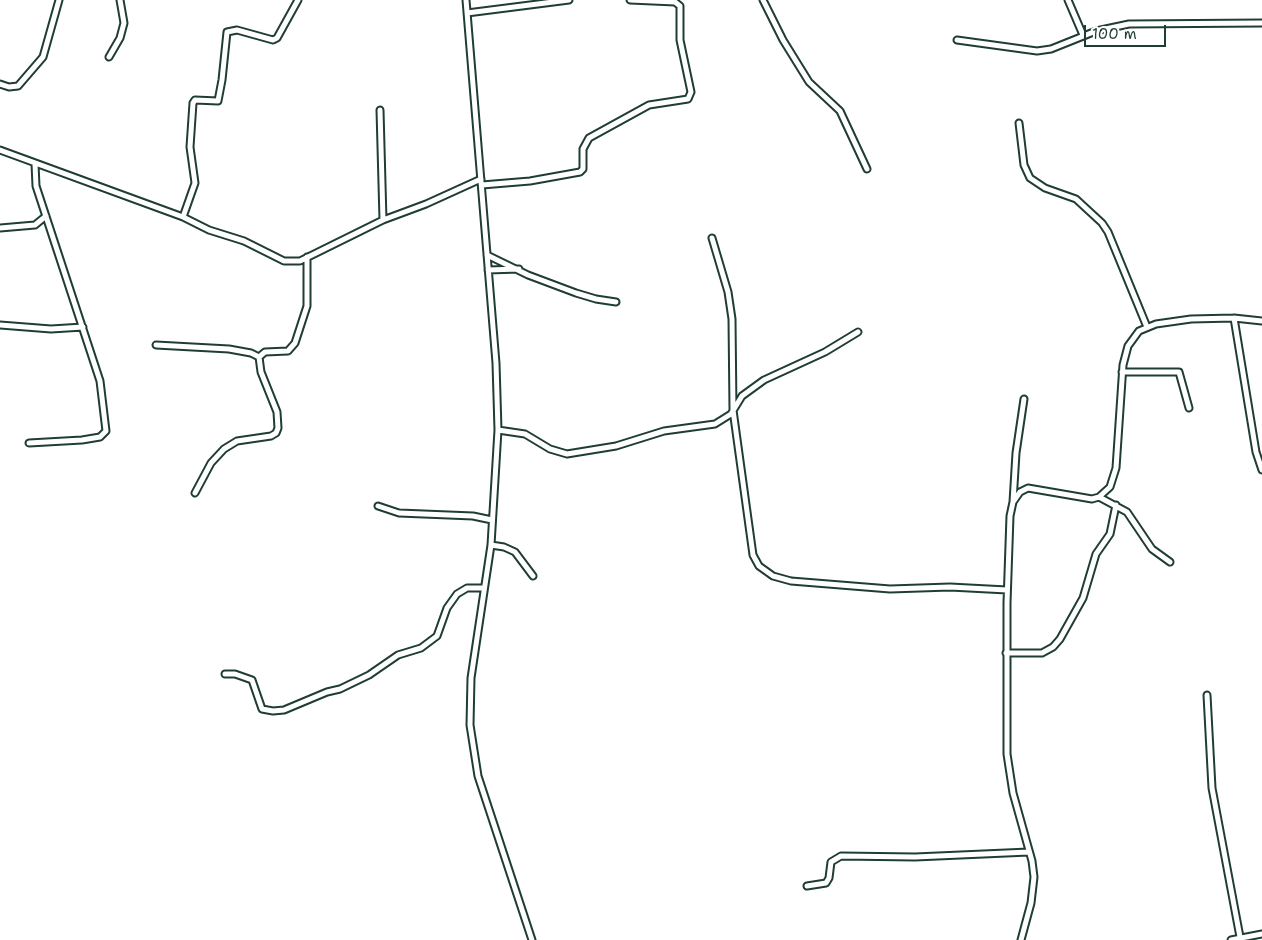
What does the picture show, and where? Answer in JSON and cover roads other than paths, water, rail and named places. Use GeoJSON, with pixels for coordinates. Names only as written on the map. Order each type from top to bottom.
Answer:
{"type":"FeatureCollection","features":[{"type":"Feature","properties":{"kind":"street"},"geometry":{"type":"LineString","coordinates":[[0,84],[9,87],[18,86],[43,57],[59,0]]}},
{"type":"Feature","properties":{"kind":"street"},"geometry":{"type":"LineString","coordinates":[[109,57],[120,38],[124,23],[120,0]]}},
{"type":"Feature","properties":{"kind":"street"},"geometry":{"type":"LineString","coordinates":[[184,217],[195,183],[190,147],[193,103],[195,100],[218,101],[227,32],[237,30],[273,40],[277,38],[298,0]]}},
{"type":"Feature","properties":{"kind":"street"},"geometry":{"type":"LineString","coordinates":[[466,0],[496,363],[498,430],[491,545],[470,698],[470,725],[473,757],[532,940]]}},
{"type":"Feature","properties":{"kind":"street"},"geometry":{"type":"LineString","coordinates":[[467,13],[569,0]]}},
{"type":"Feature","properties":{"kind":"street"},"geometry":{"type":"LineString","coordinates":[[0,150],[184,217],[209,230],[244,241],[284,261],[300,261],[383,220],[482,182],[530,181],[580,172],[583,169],[583,149],[589,138],[649,106],[688,99],[691,92],[680,40],[680,6],[675,2],[630,0]]}},
{"type":"Feature","properties":{"kind":"street"},"geometry":{"type":"LineString","coordinates":[[763,0],[783,40],[809,82],[840,111],[867,168]]}},
{"type":"Feature","properties":{"kind":"street"},"geometry":{"type":"LineString","coordinates":[[1068,0],[1083,35]]}},
{"type":"Feature","properties":{"kind":"street"},"geometry":{"type":"LineString","coordinates":[[956,40],[1037,51],[1051,49],[1083,35],[1123,25],[1152,22],[1262,23]]}},
{"type":"Feature","properties":{"kind":"street"},"geometry":{"type":"LineString","coordinates":[[380,110],[383,220]]}},
{"type":"Feature","properties":{"kind":"street"},"geometry":{"type":"LineString","coordinates":[[1019,123],[1024,166],[1030,178],[1045,188],[1076,199],[1102,223],[1108,232],[1147,327]]}},
{"type":"Feature","properties":{"kind":"street"},"geometry":{"type":"LineString","coordinates":[[29,443],[82,440],[100,437],[106,431],[100,380],[36,186],[35,164]]}},
{"type":"Feature","properties":{"kind":"street"},"geometry":{"type":"LineString","coordinates":[[0,228],[35,225],[46,216]]}},
{"type":"Feature","properties":{"kind":"street"},"geometry":{"type":"LineString","coordinates":[[712,238],[728,292],[732,319],[733,410],[755,560],[766,572],[791,581],[890,589],[950,587],[1007,590]]}},
{"type":"Feature","properties":{"kind":"street"},"geometry":{"type":"LineString","coordinates":[[487,255],[534,277],[576,293],[616,302]]}},
{"type":"Feature","properties":{"kind":"street"},"geometry":{"type":"LineString","coordinates":[[259,357],[265,352],[288,351],[296,343],[307,306],[307,257]]}},
{"type":"Feature","properties":{"kind":"street"},"geometry":{"type":"LineString","coordinates":[[488,270],[519,269]]}},
{"type":"Feature","properties":{"kind":"street"},"geometry":{"type":"LineString","coordinates":[[1013,502],[1020,492],[1028,488],[1084,499],[1099,496],[1110,487],[1114,478],[1122,372],[1128,346],[1140,331],[1147,327],[1191,318],[1234,318],[1262,321]]}},
{"type":"Feature","properties":{"kind":"street"},"geometry":{"type":"LineString","coordinates":[[1234,318],[1256,452],[1262,470]]}},
{"type":"Feature","properties":{"kind":"street"},"geometry":{"type":"LineString","coordinates":[[0,325],[51,329],[83,327]]}},
{"type":"Feature","properties":{"kind":"street"},"geometry":{"type":"LineString","coordinates":[[498,430],[525,434],[550,449],[567,454],[616,446],[664,431],[715,424],[722,422],[742,396],[764,380],[825,352],[858,332]]}},
{"type":"Feature","properties":{"kind":"street"},"geometry":{"type":"LineString","coordinates":[[156,346],[229,349],[251,353],[259,357]]}},
{"type":"Feature","properties":{"kind":"street"},"geometry":{"type":"LineString","coordinates":[[195,493],[211,463],[224,449],[236,441],[271,436],[276,433],[278,428],[277,412],[261,372],[259,357]]}},
{"type":"Feature","properties":{"kind":"street"},"geometry":{"type":"LineString","coordinates":[[1122,372],[1180,372],[1189,408]]}},
{"type":"Feature","properties":{"kind":"street"},"geometry":{"type":"LineString","coordinates":[[1022,940],[1034,890],[1034,877],[1013,793],[1007,754],[1006,652],[1010,516],[1013,502],[1016,453],[1024,399]]}},
{"type":"Feature","properties":{"kind":"street"},"geometry":{"type":"LineString","coordinates":[[1099,496],[1126,512],[1152,550],[1170,562]]}},
{"type":"Feature","properties":{"kind":"street"},"geometry":{"type":"LineString","coordinates":[[1006,652],[1042,653],[1053,648],[1060,639],[1083,598],[1096,554],[1110,534],[1116,505]]}},
{"type":"Feature","properties":{"kind":"street"},"geometry":{"type":"LineString","coordinates":[[378,506],[399,513],[473,516],[492,520]]}},
{"type":"Feature","properties":{"kind":"street"},"geometry":{"type":"LineString","coordinates":[[491,545],[504,546],[515,552],[533,576]]}},
{"type":"Feature","properties":{"kind":"street"},"geometry":{"type":"LineString","coordinates":[[225,674],[235,674],[252,680],[262,709],[272,711],[284,710],[327,692],[340,689],[369,675],[398,655],[421,648],[437,636],[447,608],[457,594],[467,588],[484,588]]}},
{"type":"Feature","properties":{"kind":"street"},"geometry":{"type":"LineString","coordinates":[[1207,695],[1212,788],[1240,937]]}},
{"type":"Feature","properties":{"kind":"street"},"geometry":{"type":"LineString","coordinates":[[807,886],[826,883],[829,878],[831,862],[841,856],[915,858],[1029,852]]}},
{"type":"Feature","properties":{"kind":"street"},"geometry":{"type":"LineString","coordinates":[[1231,940],[1262,934]]}}]}
